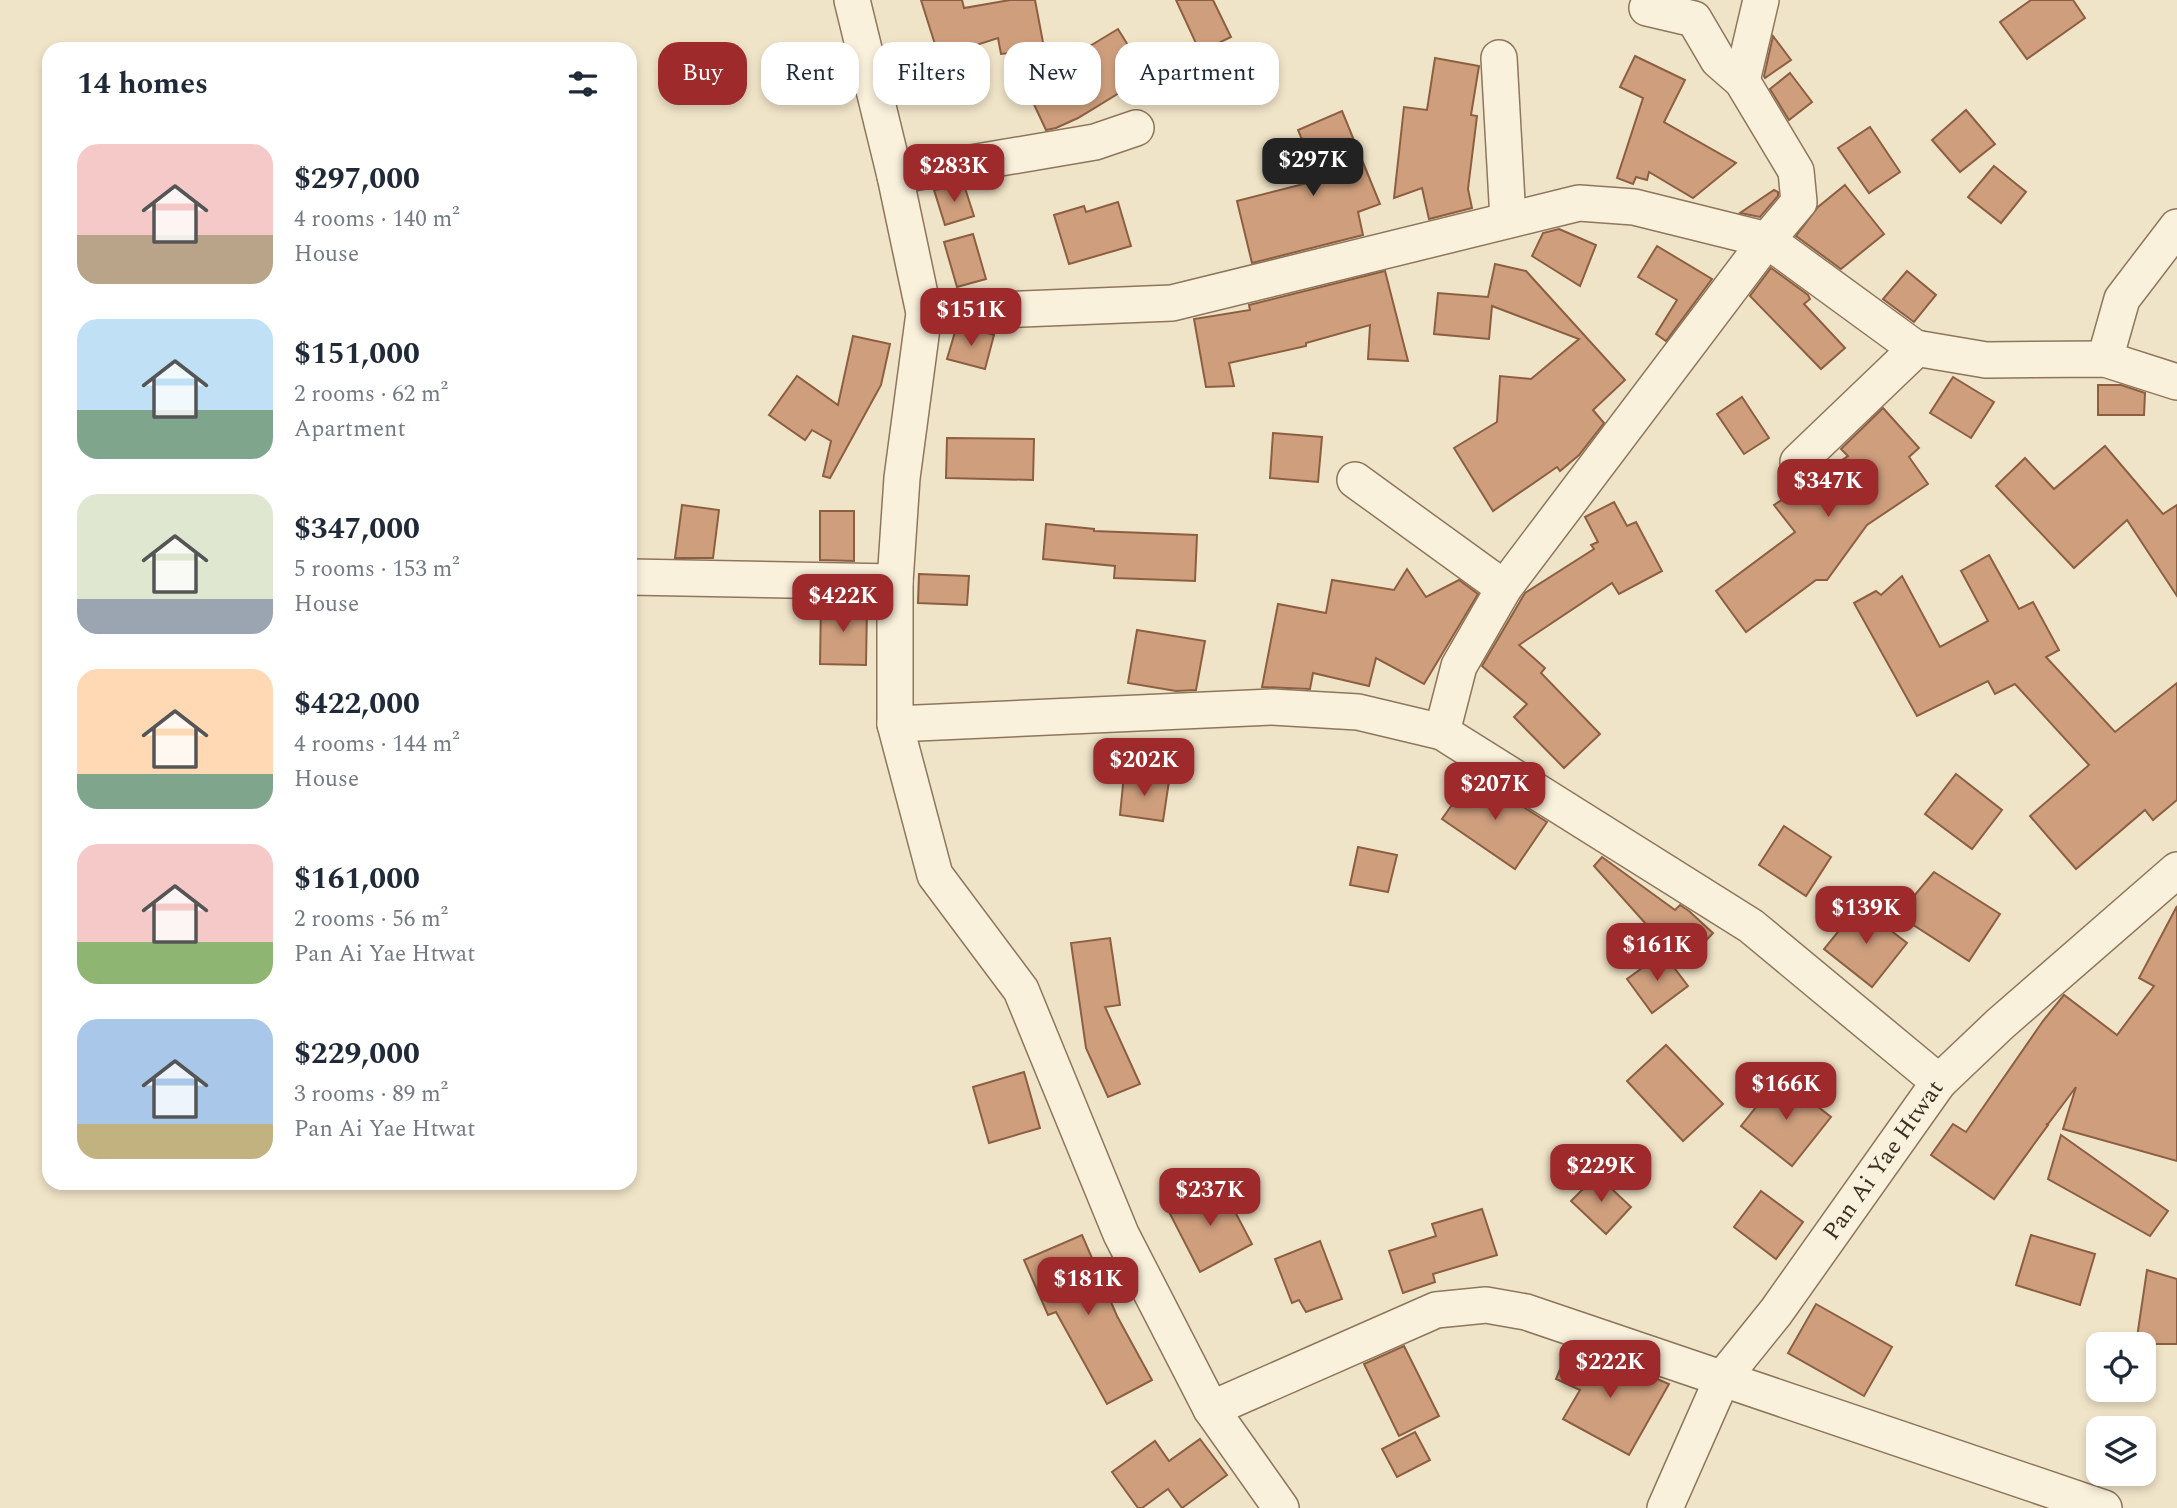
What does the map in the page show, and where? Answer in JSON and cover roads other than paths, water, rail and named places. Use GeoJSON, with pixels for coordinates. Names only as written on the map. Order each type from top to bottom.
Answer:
{"type":"FeatureCollection","features":[{"type":"Feature","properties":{"kind":"street"},"geometry":{"type":"LineString","coordinates":[[852,0],[895,176],[924,313],[902,478],[895,582],[895,724],[935,875],[1021,990],[1121,1234],[1212,1409],[1281,1508]]}},
{"type":"Feature","properties":{"kind":"street"},"geometry":{"type":"LineString","coordinates":[[1742,81],[1761,0]]}},
{"type":"Feature","properties":{"kind":"street"},"geometry":{"type":"LineString","coordinates":[[1442,732],[1459,666],[1504,588],[1767,240],[1799,202],[1796,170],[1742,81],[1718,60],[1694,19],[1647,8]]}},
{"type":"Feature","properties":{"kind":"street"},"geometry":{"type":"LineString","coordinates":[[1499,58],[1508,220]]}},
{"type":"Feature","properties":{"kind":"street"},"geometry":{"type":"LineString","coordinates":[[895,176],[1094,142],[1136,128]]}},
{"type":"Feature","properties":{"kind":"street"},"geometry":{"type":"LineString","coordinates":[[924,313],[1172,303],[1579,203],[1634,207],[1767,240],[1915,348],[1986,360],[2105,359],[2177,382]]}},
{"type":"Feature","properties":{"kind":"street"},"geometry":{"type":"LineString","coordinates":[[2105,359],[2122,299],[2177,227]]}},
{"type":"Feature","properties":{"kind":"street"},"geometry":{"type":"LineString","coordinates":[[1798,462],[1917,348]]}},
{"type":"Feature","properties":{"kind":"street"},"geometry":{"type":"LineString","coordinates":[[1355,480],[1504,588]]}},
{"type":"Feature","properties":{"kind":"street"},"geometry":{"type":"LineString","coordinates":[[637,577],[895,582]]}},
{"type":"Feature","properties":{"kind":"street"},"geometry":{"type":"LineString","coordinates":[[895,724],[1272,707],[1358,712],[1442,732],[1751,926],[1939,1082]]}},
{"type":"Feature","properties":{"kind":"street","name":"Pan Ai Yae Htwat"},"geometry":{"type":"LineString","coordinates":[[1665,1508],[1722,1379],[1776,1312],[1939,1082],[2000,1024],[2177,870]]}},
{"type":"Feature","properties":{"kind":"street"},"geometry":{"type":"LineString","coordinates":[[1212,1409],[1436,1310],[1486,1305],[1526,1312],[2104,1508]]}}]}
